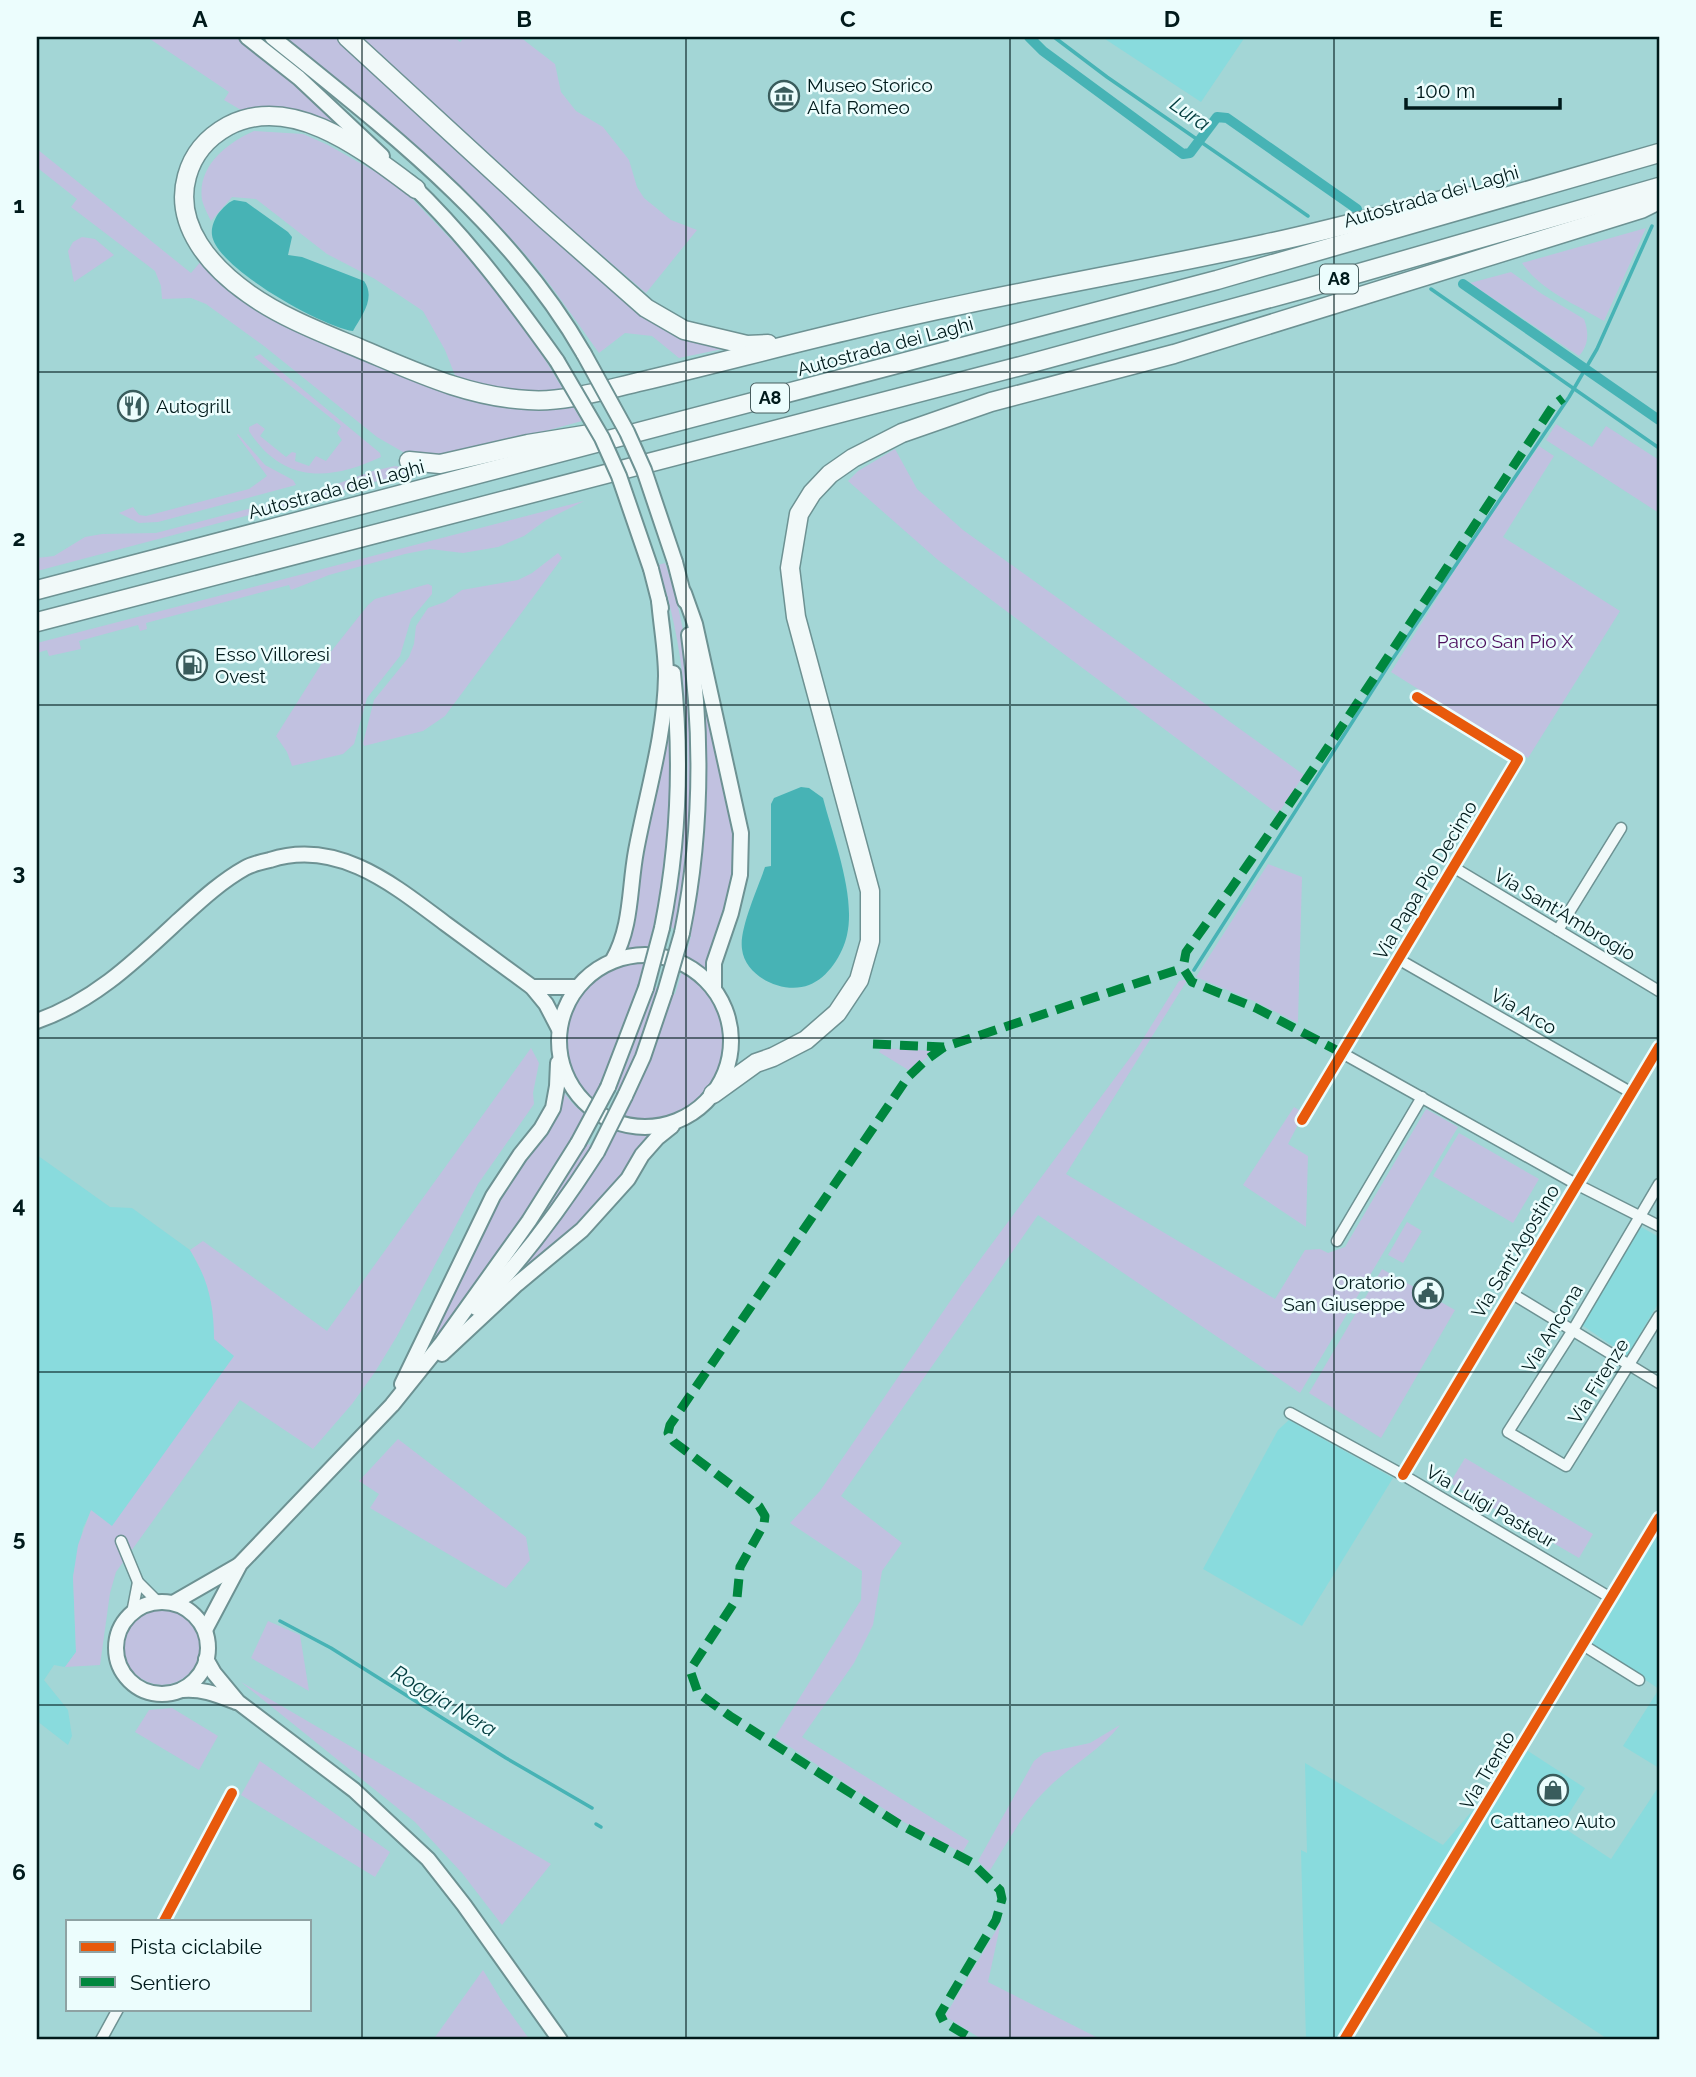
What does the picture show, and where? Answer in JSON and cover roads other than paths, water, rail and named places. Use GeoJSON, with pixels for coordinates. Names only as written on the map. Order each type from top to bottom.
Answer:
{"type":"FeatureCollection","features":[{"type":"Feature","properties":{"kind":"highway"},"geometry":{"type":"LineString","coordinates":[[347,37],[555,228],[646,307],[666,321],[684,330],[747,345],[844,331]]}},
{"type":"Feature","properties":{"kind":"highway"},"geometry":{"type":"LineString","coordinates":[[416,189],[369,154],[318,127],[281,117],[251,118],[240,120],[216,133],[196,155],[185,184],[185,211],[190,228],[209,258],[238,286],[279,313],[438,381],[492,397],[533,401],[566,398],[946,308],[1266,244],[1450,198],[1501,198]]}},
{"type":"Feature","properties":{"kind":"highway","name":"Autostrada dei Laghi"},"geometry":{"type":"LineString","coordinates":[[37,590],[1217,281],[1659,153]]}},
{"type":"Feature","properties":{"kind":"highway","name":"A8"},"geometry":{"type":"LineString","coordinates":[[37,622],[1017,367],[1307,288],[1659,187]]}},
{"type":"Feature","properties":{"kind":"highway"},"geometry":{"type":"LineString","coordinates":[[713,1094],[756,1063],[806,1040],[837,1013],[859,980],[870,941],[870,891],[796,617],[790,568],[799,514],[812,493],[830,474],[853,458],[902,433],[966,410],[1174,354],[1642,209],[1659,200]]}},
{"type":"Feature","properties":{"kind":"highway"},"geometry":{"type":"LineString","coordinates":[[409,461],[440,464],[528,444],[659,426]]}},
{"type":"Feature","properties":{"kind":"main road"},"geometry":{"type":"LineString","coordinates":[[247,37],[299,78],[416,189],[470,245],[557,362],[585,407],[630,505],[659,600],[671,656],[677,710],[678,775],[674,862],[662,928],[646,988],[608,1087],[579,1143],[529,1221],[441,1344],[392,1405]]}},
{"type":"Feature","properties":{"kind":"main road"},"geometry":{"type":"LineString","coordinates":[[272,37],[375,120],[482,220],[537,283],[584,354],[627,432],[644,470],[695,624],[741,833],[740,875],[731,913],[714,963],[714,989]]}},
{"type":"Feature","properties":{"kind":"main road"},"geometry":{"type":"LineString","coordinates":[[441,1344],[510,1272],[570,1194],[597,1152],[643,1057],[665,992],[682,933],[694,866],[699,795],[697,711],[684,593]]}},
{"type":"Feature","properties":{"kind":"main road"},"geometry":{"type":"LineString","coordinates":[[613,960],[628,925],[636,851],[655,771],[664,709],[666,674],[659,600]]}},
{"type":"Feature","properties":{"kind":"main road"},"geometry":{"type":"LineString","coordinates":[[37,1021],[63,1012],[102,988],[130,966],[211,890],[246,867],[280,856],[306,854],[356,864],[390,883],[532,987],[547,1004],[559,1029]]}},
{"type":"Feature","properties":{"kind":"main road"},"geometry":{"type":"LineString","coordinates":[[205,1630],[240,1564],[474,1322],[582,1230],[628,1180],[642,1156],[657,1138],[677,1121],[697,1110],[713,1094],[725,1075],[731,1053],[731,1030],[725,1008],[714,989],[698,972],[679,961],[657,955],[635,954],[613,960],[593,971],[577,987],[565,1007],[559,1029],[557,1086],[553,1108],[493,1196],[392,1405]]}},
{"type":"Feature","properties":{"kind":"main road"},"geometry":{"type":"LineString","coordinates":[[532,987],[577,987]]}},
{"type":"Feature","properties":{"kind":"main road"},"geometry":{"type":"LineString","coordinates":[[558,1051],[564,1073],[575,1093],[591,1110],[611,1121],[633,1127],[655,1127],[677,1121]]}},
{"type":"Feature","properties":{"kind":"main road"},"geometry":{"type":"LineString","coordinates":[[238,1702],[197,1689],[165,1693],[145,1690],[127,1678],[116,1652],[117,1637],[132,1613],[144,1605],[166,1602],[240,1564]]}},
{"type":"Feature","properties":{"kind":"main road"},"geometry":{"type":"LineString","coordinates":[[166,1602],[186,1608],[197,1618],[205,1630],[208,1644],[201,1672],[191,1683],[179,1690]]}},
{"type":"Feature","properties":{"kind":"main road"},"geometry":{"type":"LineString","coordinates":[[206,1659],[238,1702],[354,1790],[428,1859],[464,1905],[559,2040]]}},
{"type":"Feature","properties":{"kind":"street","name":"Via Papa Pio Decimo"},"geometry":{"type":"LineString","coordinates":[[1302,1120],[1518,759],[1418,697]]}},
{"type":"Feature","properties":{"kind":"street"},"geometry":{"type":"LineString","coordinates":[[1558,930],[1621,828]]}},
{"type":"Feature","properties":{"kind":"street","name":"Via Sant'Ambrogio"},"geometry":{"type":"LineString","coordinates":[[1452,867],[1659,991]]}},
{"type":"Feature","properties":{"kind":"street","name":"Via Arco"},"geometry":{"type":"LineString","coordinates":[[1398,959],[1632,1093]]}},
{"type":"Feature","properties":{"kind":"street","name":"Via Sant'Agostino"},"geometry":{"type":"LineString","coordinates":[[1403,1475],[1659,1047]]}},
{"type":"Feature","properties":{"kind":"street"},"geometry":{"type":"LineString","coordinates":[[1342,1053],[1576,1184],[1659,1226]]}},
{"type":"Feature","properties":{"kind":"street"},"geometry":{"type":"LineString","coordinates":[[1337,1241],[1422,1097]]}},
{"type":"Feature","properties":{"kind":"street","name":"Via Ancona"},"geometry":{"type":"LineString","coordinates":[[1566,1465],[1508,1432],[1573,1330],[1659,1184]]}},
{"type":"Feature","properties":{"kind":"street"},"geometry":{"type":"LineString","coordinates":[[1511,1293],[1659,1383]]}},
{"type":"Feature","properties":{"kind":"street","name":"Via Firenze"},"geometry":{"type":"LineString","coordinates":[[1566,1465],[1659,1316]]}},
{"type":"Feature","properties":{"kind":"street","name":"Via Luigi Pasteur"},"geometry":{"type":"LineString","coordinates":[[1290,1413],[1403,1475],[1611,1598]]}},
{"type":"Feature","properties":{"kind":"street","name":"Via Trento"},"geometry":{"type":"LineString","coordinates":[[1344,2040],[1659,1518]]}},
{"type":"Feature","properties":{"kind":"street"},"geometry":{"type":"LineString","coordinates":[[121,1541],[138,1582],[166,1602]]}},
{"type":"Feature","properties":{"kind":"street"},"geometry":{"type":"LineString","coordinates":[[132,1613],[138,1582]]}},
{"type":"Feature","properties":{"kind":"street"},"geometry":{"type":"LineString","coordinates":[[1583,1644],[1639,1680]]}},
{"type":"Feature","properties":{"kind":"street"},"geometry":{"type":"LineString","coordinates":[[165,1920],[232,1793]]}},
{"type":"Feature","properties":{"kind":"street"},"geometry":{"type":"LineString","coordinates":[[102,2040],[117,2010]]}},
{"type":"Feature","properties":{"kind":"waterway"},"geometry":{"type":"LineString","coordinates":[[1029,37],[1043,51],[1183,154],[1190,153],[1217,117],[1227,118],[1357,209]]}},
{"type":"Feature","properties":{"kind":"waterway","name":"Lura"},"geometry":{"type":"LineString","coordinates":[[1054,37],[1107,77],[1308,216]]}},
{"type":"Feature","properties":{"kind":"waterway"},"geometry":{"type":"LineString","coordinates":[[1194,970],[1390,663],[1569,397],[1597,349],[1652,226]]}},
{"type":"Feature","properties":{"kind":"waterway"},"geometry":{"type":"LineString","coordinates":[[1463,284],[1659,420]]}},
{"type":"Feature","properties":{"kind":"waterway","name":"Lura"},"geometry":{"type":"LineString","coordinates":[[1431,289],[1659,448]]}},
{"type":"Feature","properties":{"kind":"waterway","name":"Roggia Nera"},"geometry":{"type":"LineString","coordinates":[[280,1621],[331,1648],[506,1758],[592,1808]]}},
{"type":"Feature","properties":{"kind":"waterway","name":"Roggia Nera"},"geometry":{"type":"LineString","coordinates":[[596,1824],[601,1827]]}},
{"type":"Feature","properties":{"kind":"place","name":"Museo Storico Alfa Romeo"},"geometry":{"type":"Point","coordinates":[784,96]}},
{"type":"Feature","properties":{"kind":"place","name":"Autogrill"},"geometry":{"type":"Point","coordinates":[133,406]}},
{"type":"Feature","properties":{"kind":"place","name":"Esso Villoresi Ovest"},"geometry":{"type":"Point","coordinates":[192,665]}},
{"type":"Feature","properties":{"kind":"place","name":"Oratorio San Giuseppe"},"geometry":{"type":"Point","coordinates":[1428,1293]}},
{"type":"Feature","properties":{"kind":"place","name":"Cattaneo Auto"},"geometry":{"type":"Point","coordinates":[1553,1790]}},
{"type":"Feature","properties":{"kind":"park label","name":"Parco San Pio X"},"geometry":{"type":"Point","coordinates":[1505,641]}}]}
